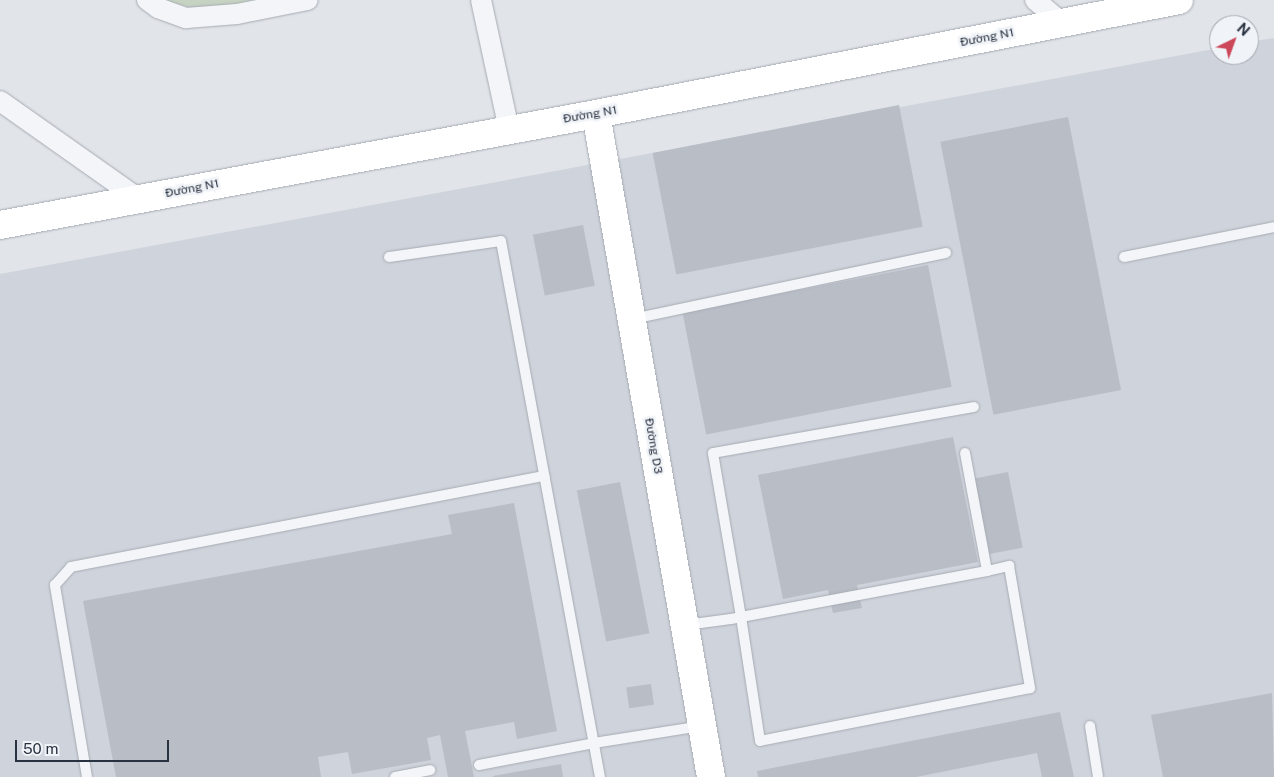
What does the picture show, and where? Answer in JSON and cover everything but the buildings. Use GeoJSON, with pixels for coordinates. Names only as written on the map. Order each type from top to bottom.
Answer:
{"type":"FeatureCollection","features":[{"type":"Feature","properties":{"kind":"street"},"geometry":{"type":"LineString","coordinates":[[147,0],[158,8],[186,18],[212,18],[308,0]]}},
{"type":"Feature","properties":{"kind":"street"},"geometry":{"type":"LineString","coordinates":[[481,0],[510,129]]}},
{"type":"Feature","properties":{"kind":"street"},"geometry":{"type":"LineString","coordinates":[[1035,0],[1062,23]]}},
{"type":"Feature","properties":{"kind":"street","name":"Đường N1"},"geometry":{"type":"LineString","coordinates":[[0,225],[596,114],[1179,0]]}},
{"type":"Feature","properties":{"kind":"street"},"geometry":{"type":"LineString","coordinates":[[0,101],[139,199]]}},
{"type":"Feature","properties":{"kind":"street","name":"Đường D3"},"geometry":{"type":"LineString","coordinates":[[596,114],[711,777]]}},
{"type":"Feature","properties":{"kind":"lane"},"geometry":{"type":"LineString","coordinates":[[1124,257],[1274,228]]}},
{"type":"Feature","properties":{"kind":"lane"},"geometry":{"type":"LineString","coordinates":[[389,257],[501,241],[600,777]]}},
{"type":"Feature","properties":{"kind":"lane"},"geometry":{"type":"LineString","coordinates":[[631,320],[946,253]]}},
{"type":"Feature","properties":{"kind":"lane"},"geometry":{"type":"LineString","coordinates":[[684,625],[741,616],[1009,566],[1030,688],[760,742],[741,616],[713,454],[974,407]]}},
{"type":"Feature","properties":{"kind":"lane"},"geometry":{"type":"LineString","coordinates":[[965,453],[987,571]]}},
{"type":"Feature","properties":{"kind":"lane"},"geometry":{"type":"LineString","coordinates":[[87,777],[55,585],[71,567],[544,476]]}},
{"type":"Feature","properties":{"kind":"lane"},"geometry":{"type":"LineString","coordinates":[[478,766],[594,743],[702,726]]}},
{"type":"Feature","properties":{"kind":"lane"},"geometry":{"type":"LineString","coordinates":[[1090,726],[1098,777]]}},
{"type":"Feature","properties":{"kind":"lane"},"geometry":{"type":"LineString","coordinates":[[395,777],[430,770]]}},
{"type":"Feature","properties":{"kind":"shaded area"},"geometry":{"type":"Polygon","coordinates":[[[1274,38],[1274,777],[0,777],[0,274],[1209,50],[1209,65],[1259,65],[1259,40],[1274,38]]]}},
{"type":"Feature","properties":{"kind":"green space"},"geometry":{"type":"Polygon","coordinates":[[[164,0],[255,0],[208,9],[195,9],[164,0]]]}}]}
